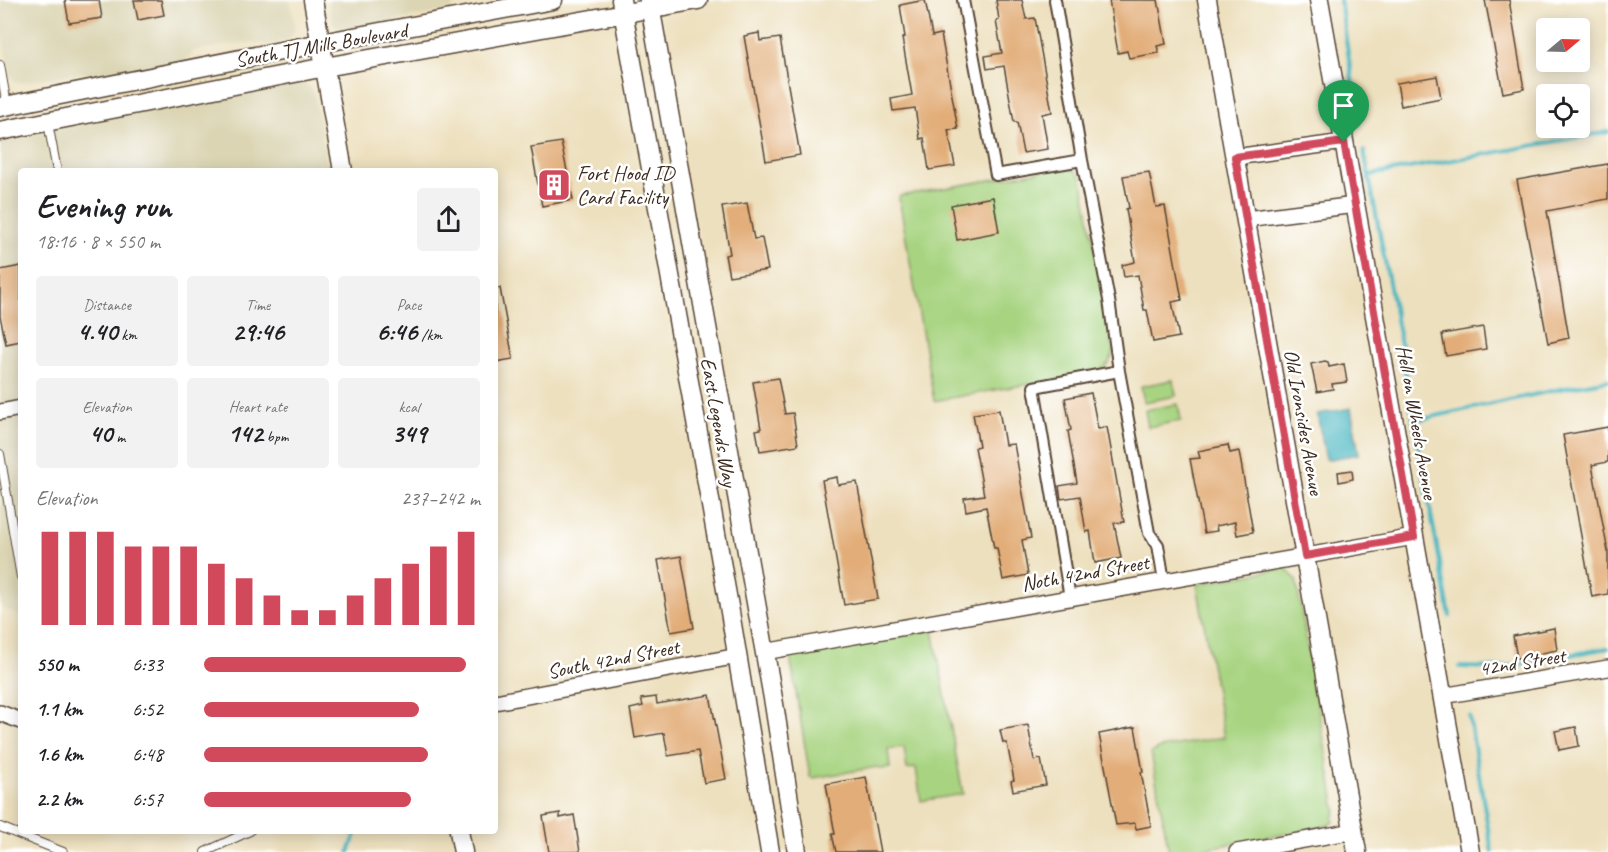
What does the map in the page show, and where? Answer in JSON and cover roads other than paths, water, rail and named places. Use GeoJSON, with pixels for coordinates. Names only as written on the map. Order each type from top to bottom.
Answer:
{"type":"FeatureCollection","features":[{"type":"Feature","properties":{"kind":"street"},"geometry":{"type":"LineString","coordinates":[[313,0],[342,168]]}},
{"type":"Feature","properties":{"kind":"street","name":"South TJ Mills Boulevard"},"geometry":{"type":"LineString","coordinates":[[3,106],[553,0]]}},
{"type":"Feature","properties":{"kind":"street","name":"South TJ Mills Boulevard"},"geometry":{"type":"LineString","coordinates":[[0,131],[622,6],[698,0]]}},
{"type":"Feature","properties":{"kind":"street"},"geometry":{"type":"LineString","coordinates":[[963,0],[996,175],[1082,160]]}},
{"type":"Feature","properties":{"kind":"street"},"geometry":{"type":"LineString","coordinates":[[1055,0],[1149,533],[1158,545],[1164,580]]}},
{"type":"Feature","properties":{"kind":"street","name":"Old Ironsides Avenue"},"geometry":{"type":"LineString","coordinates":[[1207,0],[1357,852]]}},
{"type":"Feature","properties":{"kind":"street","name":"Hell on Wheels Avenue"},"geometry":{"type":"LineString","coordinates":[[1320,0],[1470,852]]}},
{"type":"Feature","properties":{"kind":"street","name":"East Legends Way"},"geometry":{"type":"LineString","coordinates":[[650,4],[774,704],[797,852]]}},
{"type":"Feature","properties":{"kind":"street","name":"East Legends Way"},"geometry":{"type":"LineString","coordinates":[[622,6],[738,656],[770,852]]}},
{"type":"Feature","properties":{"kind":"street"},"geometry":{"type":"LineString","coordinates":[[1235,157],[1344,142]]}},
{"type":"Feature","properties":{"kind":"street"},"geometry":{"type":"LineString","coordinates":[[1246,219],[1355,205]]}},
{"type":"Feature","properties":{"kind":"street"},"geometry":{"type":"LineString","coordinates":[[1070,598],[1034,387],[1119,371]]}},
{"type":"Feature","properties":{"kind":"street"},"geometry":{"type":"LineString","coordinates":[[0,412],[18,409]]}},
{"type":"Feature","properties":{"kind":"street","name":"Noth 42nd Street"},"geometry":{"type":"LineString","coordinates":[[764,652],[1414,537]]}},
{"type":"Feature","properties":{"kind":"street"},"geometry":{"type":"LineString","coordinates":[[730,612],[748,645],[754,650],[764,652]]}},
{"type":"Feature","properties":{"kind":"street"},"geometry":{"type":"LineString","coordinates":[[738,656],[748,661],[756,670],[774,704]]}},
{"type":"Feature","properties":{"kind":"street","name":"South 42nd Street"},"geometry":{"type":"LineString","coordinates":[[498,701],[738,656]]}},
{"type":"Feature","properties":{"kind":"street","name":"42nd Street"},"geometry":{"type":"LineString","coordinates":[[1442,696],[1608,668]]}},
{"type":"Feature","properties":{"kind":"street"},"geometry":{"type":"LineString","coordinates":[[0,713],[18,720]]}},
{"type":"Feature","properties":{"kind":"street"},"geometry":{"type":"LineString","coordinates":[[1237,852],[1354,831]]}},
{"type":"Feature","properties":{"kind":"street"},"geometry":{"type":"LineString","coordinates":[[460,834],[463,852]]}},
{"type":"Feature","properties":{"kind":"lane"},"geometry":{"type":"LineString","coordinates":[[0,65],[3,106]]}},
{"type":"Feature","properties":{"kind":"lane"},"geometry":{"type":"LineString","coordinates":[[48,121],[56,168]]}},
{"type":"Feature","properties":{"kind":"lane"},"geometry":{"type":"LineString","coordinates":[[0,454],[18,559]]}},
{"type":"Feature","properties":{"kind":"lane"},"geometry":{"type":"LineString","coordinates":[[0,827],[63,852]]}},
{"type":"Feature","properties":{"kind":"lane"},"geometry":{"type":"LineString","coordinates":[[204,852],[243,834]]}},
{"type":"Feature","properties":{"kind":"water"},"geometry":{"type":"Polygon","coordinates":[[[1351,408],[1359,454],[1326,460],[1317,414],[1351,408]]]}},
{"type":"Feature","properties":{"kind":"waterway"},"geometry":{"type":"LineString","coordinates":[[1340,0],[1359,125]]}},
{"type":"Feature","properties":{"kind":"waterway"},"geometry":{"type":"LineString","coordinates":[[1370,175],[1608,132]]}},
{"type":"Feature","properties":{"kind":"waterway"},"geometry":{"type":"LineString","coordinates":[[1364,151],[1406,376]]}},
{"type":"Feature","properties":{"kind":"waterway"},"geometry":{"type":"LineString","coordinates":[[1413,421],[1608,380]]}},
{"type":"Feature","properties":{"kind":"waterway"},"geometry":{"type":"LineString","coordinates":[[1410,402],[1450,616]]}},
{"type":"Feature","properties":{"kind":"waterway"},"geometry":{"type":"LineString","coordinates":[[1460,667],[1498,668],[1608,648]]}},
{"type":"Feature","properties":{"kind":"waterway"},"geometry":{"type":"LineString","coordinates":[[1469,716],[1492,852]]}},
{"type":"Feature","properties":{"kind":"waterway"},"geometry":{"type":"LineString","coordinates":[[349,852],[356,834]]}},
{"type":"Feature","properties":{"kind":"place","name":"Fort Hood ID Card Facility"},"geometry":{"type":"Point","coordinates":[554,185]}}]}
